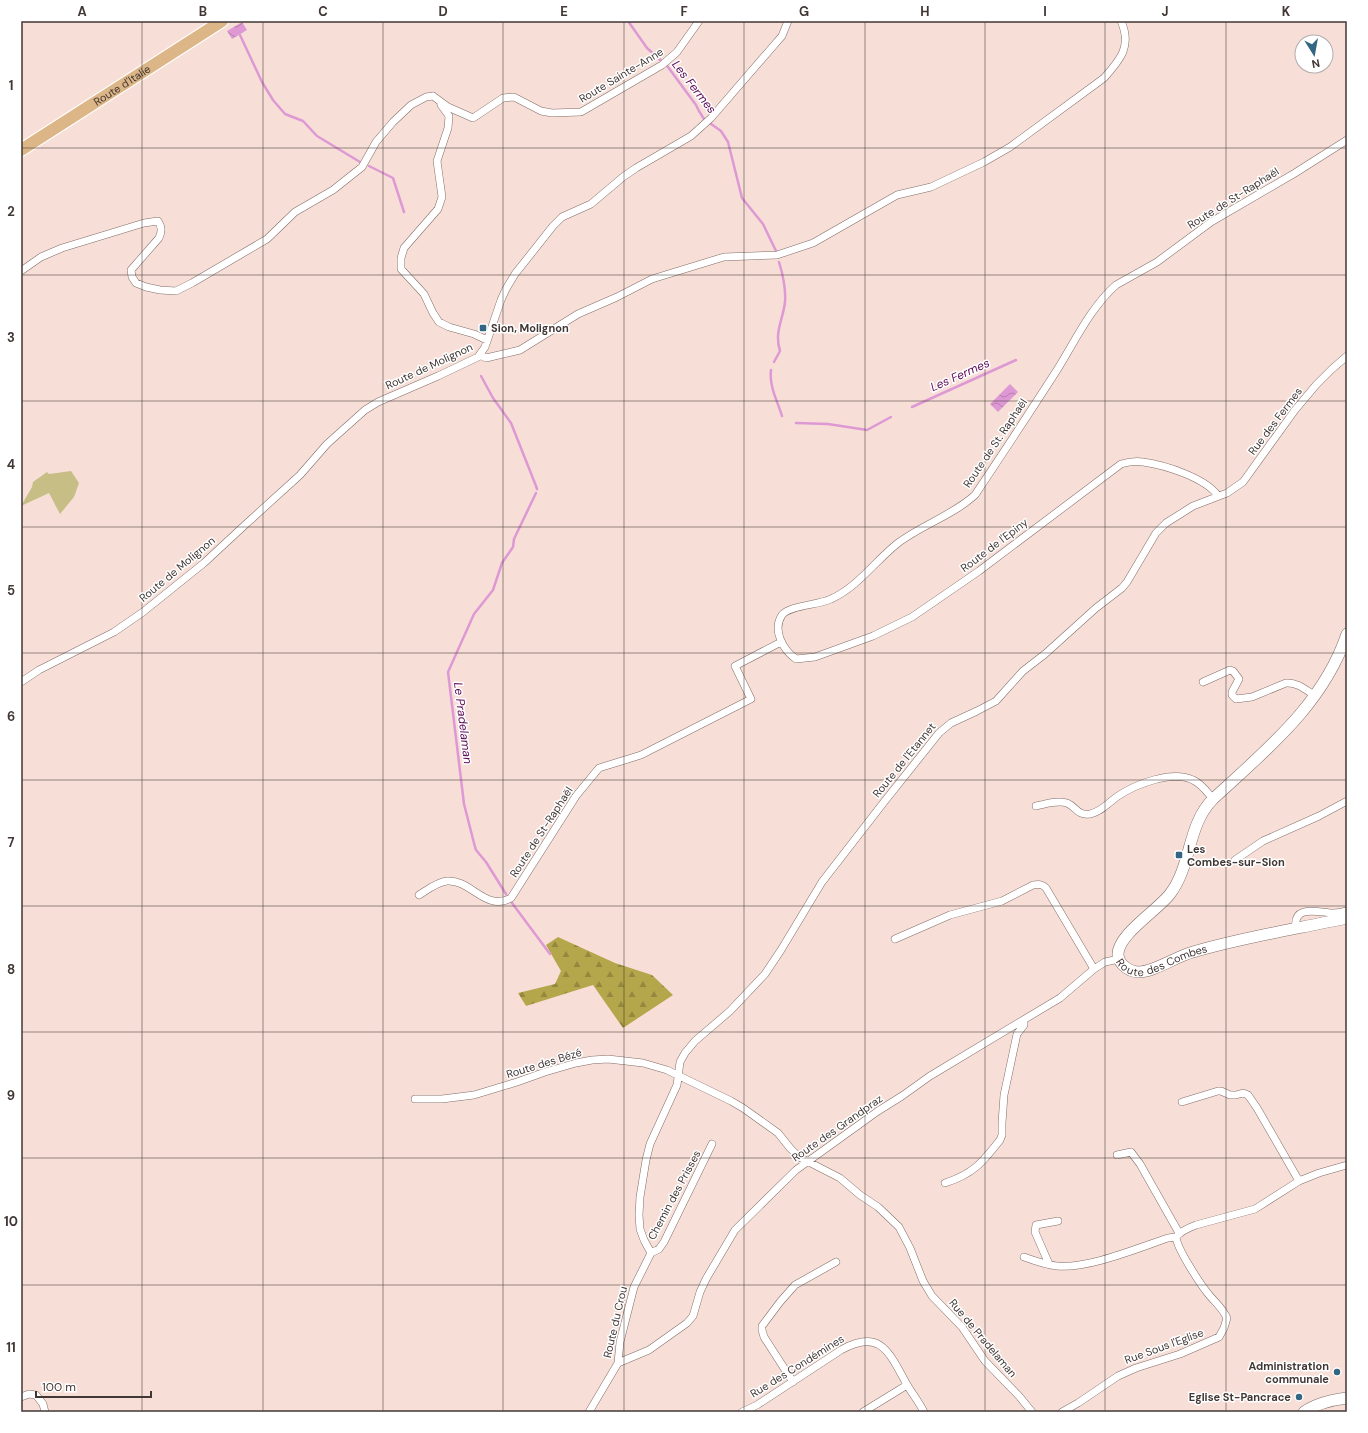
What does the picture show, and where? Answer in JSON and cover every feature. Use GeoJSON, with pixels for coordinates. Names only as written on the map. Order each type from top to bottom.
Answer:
{"type":"FeatureCollection","features":[{"type":"Feature","properties":{"kind":"main road","name":"Route d'Italie"},"geometry":{"type":"LineString","coordinates":[[21,150],[222,21]]}},
{"type":"Feature","properties":{"kind":"street","name":"Route Sainte-Anne"},"geometry":{"type":"LineString","coordinates":[[433,96],[448,107],[473,118],[503,98],[514,97],[541,111],[552,113],[581,112],[665,63],[677,52],[699,21]]}},
{"type":"Feature","properties":{"kind":"street","name":"Route de Molignon"},"geometry":{"type":"LineString","coordinates":[[21,682],[39,670],[114,632],[143,612],[204,563],[300,475],[327,444],[365,410],[378,402],[438,376],[480,355],[506,289],[515,274],[558,221],[567,214],[591,204],[623,177],[683,141],[705,125],[782,36],[788,21]]}},
{"type":"Feature","properties":{"kind":"street"},"geometry":{"type":"LineString","coordinates":[[480,355],[486,358],[520,350],[578,314],[617,297],[652,279],[724,256],[777,256],[813,243],[897,195],[931,187],[984,162],[1010,148],[1104,78],[1117,63],[1124,50],[1126,42],[1124,28],[1121,21]]}},
{"type":"Feature","properties":{"kind":"street"},"geometry":{"type":"LineString","coordinates":[[21,271],[41,257],[62,248],[103,237],[144,223],[158,221],[161,225],[162,232],[159,238],[131,270],[132,277],[136,283],[146,287],[176,291],[192,284],[267,239],[295,212],[333,190],[362,167],[376,142],[393,122],[411,105],[426,96],[433,96],[445,109],[448,116],[448,128],[437,161],[442,197],[438,209],[404,248],[401,258],[401,269],[424,294],[439,322],[487,340]]}},
{"type":"Feature","properties":{"kind":"street","name":"Route de St-Raphaël"},"geometry":{"type":"LineString","coordinates":[[1112,289],[1123,281],[1157,262],[1211,222],[1295,173],[1347,140]]}},
{"type":"Feature","properties":{"kind":"street","name":"Route de St. Raphaël"},"geometry":{"type":"LineString","coordinates":[[781,642],[778,623],[783,614],[795,608],[832,599],[862,579],[899,543],[966,504],[975,495],[1090,318],[1112,289]]}},
{"type":"Feature","properties":{"kind":"street","name":"Rue des Fermes"},"geometry":{"type":"LineString","coordinates":[[1218,496],[1234,489],[1243,482],[1295,410],[1316,385],[1347,356]]}},
{"type":"Feature","properties":{"kind":"street","name":"Route de l'Epiny"},"geometry":{"type":"LineString","coordinates":[[781,642],[789,655],[796,660],[815,657],[873,636],[912,617],[979,571],[1121,464],[1142,462],[1173,470],[1196,478],[1207,484],[1214,489],[1218,496]]}},
{"type":"Feature","properties":{"kind":"street","name":"Route de l'Etannet"},"geometry":{"type":"LineString","coordinates":[[679,1076],[678,1068],[685,1053],[695,1041],[730,1011],[765,974],[822,882],[939,733],[951,723],[996,701],[1023,671],[1045,654],[1096,608],[1122,588],[1156,533],[1166,523],[1193,506],[1218,496]]}},
{"type":"Feature","properties":{"kind":"street","name":"Route des Combes"},"geometry":{"type":"LineString","coordinates":[[1347,634],[1331,671],[1315,696],[1290,726],[1213,798],[1203,810],[1195,827],[1175,886],[1162,903],[1123,939],[1118,950],[1119,959],[1128,969],[1143,972],[1197,950],[1347,918]]}},
{"type":"Feature","properties":{"kind":"street","name":"Route de St-Raphaël"},"geometry":{"type":"LineString","coordinates":[[419,895],[445,881],[452,881],[459,883],[490,901],[501,902],[510,898],[576,796],[599,768],[640,755],[751,699],[735,666],[781,642]]}},
{"type":"Feature","properties":{"kind":"street"},"geometry":{"type":"LineString","coordinates":[[1202,682],[1230,670],[1234,671],[1239,679],[1232,692],[1232,695],[1236,699],[1252,697],[1292,682],[1315,696]]}},
{"type":"Feature","properties":{"kind":"street"},"geometry":{"type":"LineString","coordinates":[[1036,806],[1061,802],[1071,806],[1080,813],[1090,814],[1101,809],[1128,790],[1148,782],[1172,776],[1187,777],[1194,780],[1200,784],[1213,798]]}},
{"type":"Feature","properties":{"kind":"street"},"geometry":{"type":"LineString","coordinates":[[1235,860],[1263,841],[1306,823],[1347,801]]}},
{"type":"Feature","properties":{"kind":"street"},"geometry":{"type":"LineString","coordinates":[[895,939],[950,915],[1002,901],[1039,884],[1046,888],[1094,969]]}},
{"type":"Feature","properties":{"kind":"street"},"geometry":{"type":"LineString","coordinates":[[1296,929],[1298,917],[1306,911],[1336,913],[1347,911]]}},
{"type":"Feature","properties":{"kind":"street","name":"Route des Grandpraz"},"geometry":{"type":"LineString","coordinates":[[618,1363],[649,1350],[687,1323],[693,1316],[700,1292],[706,1279],[735,1230],[796,1170],[878,1111],[930,1076],[1060,998],[1094,969],[1106,962],[1119,959]]}},
{"type":"Feature","properties":{"kind":"street"},"geometry":{"type":"LineString","coordinates":[[945,1183],[966,1175],[976,1168],[1000,1140],[1002,1135],[1004,1095],[1017,1034],[1024,1025],[1024,1020]]}},
{"type":"Feature","properties":{"kind":"street","name":"Route des Bézé"},"geometry":{"type":"LineString","coordinates":[[415,1099],[442,1099],[474,1095],[545,1072],[592,1060],[643,1063],[667,1070],[743,1108],[778,1133],[799,1157],[808,1161]]}},
{"type":"Feature","properties":{"kind":"street"},"geometry":{"type":"LineString","coordinates":[[651,1253],[640,1229],[640,1197],[650,1144],[677,1085],[679,1076]]}},
{"type":"Feature","properties":{"kind":"street"},"geometry":{"type":"LineString","coordinates":[[1182,1102],[1218,1090],[1230,1095],[1242,1093],[1248,1095],[1299,1181]]}},
{"type":"Feature","properties":{"kind":"street","name":"Chemin des Prisses"},"geometry":{"type":"LineString","coordinates":[[651,1253],[658,1249],[664,1242],[712,1144]]}},
{"type":"Feature","properties":{"kind":"street"},"geometry":{"type":"LineString","coordinates":[[1117,1155],[1131,1152],[1140,1164],[1178,1235]]}},
{"type":"Feature","properties":{"kind":"street","name":"Rue de Pradelaman"},"geometry":{"type":"LineString","coordinates":[[808,1161],[840,1178],[860,1196],[878,1207],[899,1227],[910,1248],[923,1281],[932,1296],[962,1327],[985,1361],[1019,1396],[1032,1412]]}},
{"type":"Feature","properties":{"kind":"street"},"geometry":{"type":"LineString","coordinates":[[1024,1257],[1049,1264],[1068,1266],[1085,1264],[1124,1253],[1178,1235],[1188,1228],[1196,1225],[1255,1209],[1299,1181],[1319,1173],[1347,1165]]}},
{"type":"Feature","properties":{"kind":"street"},"geometry":{"type":"LineString","coordinates":[[1049,1264],[1035,1232],[1036,1225],[1058,1221]]}},
{"type":"Feature","properties":{"kind":"street","name":"Rue Sous l'Eglise"},"geometry":{"type":"LineString","coordinates":[[1062,1412],[1118,1376],[1136,1368],[1180,1354],[1219,1337],[1227,1318],[1222,1308],[1209,1296],[1179,1247],[1178,1235]]}},
{"type":"Feature","properties":{"kind":"street","name":"Route du Crou"},"geometry":{"type":"LineString","coordinates":[[589,1412],[618,1363],[620,1342],[634,1286],[651,1253]]}},
{"type":"Feature","properties":{"kind":"street"},"geometry":{"type":"LineString","coordinates":[[793,1382],[764,1337],[762,1326],[795,1285],[836,1262]]}},
{"type":"Feature","properties":{"kind":"street","name":"Rue des Condémines"},"geometry":{"type":"LineString","coordinates":[[742,1412],[757,1405],[845,1348],[866,1340],[883,1347],[888,1352],[924,1412]]}},
{"type":"Feature","properties":{"kind":"street"},"geometry":{"type":"LineString","coordinates":[[863,1412],[907,1385]]}},
{"type":"Feature","properties":{"kind":"street"},"geometry":{"type":"LineString","coordinates":[[21,1396],[29,1394],[36,1395],[43,1404],[45,1412]]}},
{"type":"Feature","properties":{"kind":"street"},"geometry":{"type":"LineString","coordinates":[[1304,1412],[1323,1402],[1347,1398]]}},
{"type":"Feature","properties":{"kind":"shaded area"},"geometry":{"type":"Polygon","coordinates":[[[71,471],[79,483],[74,497],[60,514],[49,493],[21,506],[32,487],[33,482],[47,472],[49,474],[71,471]]]}},
{"type":"Feature","properties":{"kind":"green space"},"geometry":{"type":"Polygon","coordinates":[[[558,937],[615,963],[652,975],[673,995],[623,1028],[593,985],[526,1006],[518,993],[555,984],[561,971],[546,945],[558,937]]]}},
{"type":"Feature","properties":{"kind":"water"},"geometry":{"type":"Polygon","coordinates":[[[242,22],[247,30],[232,39],[227,31],[242,22]]]}},
{"type":"Feature","properties":{"kind":"water"},"geometry":{"type":"Polygon","coordinates":[[[1010,384],[1018,392],[998,412],[990,404],[1010,384]]]}},
{"type":"Feature","properties":{"kind":"waterway","name":"Les Fermes"},"geometry":{"type":"LineString","coordinates":[[628,21],[647,48],[668,67],[696,105],[704,119],[721,131],[728,142],[742,198],[763,224],[777,253]]}},
{"type":"Feature","properties":{"kind":"waterway","name":"Le Pradelaman"},"geometry":{"type":"LineString","coordinates":[[240,35],[262,82],[273,100],[285,114],[303,121],[317,136],[360,162]]}},
{"type":"Feature","properties":{"kind":"waterway","name":"Le Pradelaman"},"geometry":{"type":"LineString","coordinates":[[369,166],[393,178],[404,212]]}},
{"type":"Feature","properties":{"kind":"waterway","name":"Les Fermes"},"geometry":{"type":"LineString","coordinates":[[774,362],[780,351],[778,344],[778,332],[785,302],[784,282],[779,262]]}},
{"type":"Feature","properties":{"kind":"waterway","name":"Les Fermes"},"geometry":{"type":"LineString","coordinates":[[912,407],[1016,360]]}},
{"type":"Feature","properties":{"kind":"waterway","name":"Les Fermes"},"geometry":{"type":"LineString","coordinates":[[771,370],[772,387],[782,416]]}},
{"type":"Feature","properties":{"kind":"waterway","name":"Le Pradelaman"},"geometry":{"type":"LineString","coordinates":[[481,376],[493,398],[511,423],[537,489]]}},
{"type":"Feature","properties":{"kind":"waterway","name":"Les Fermes"},"geometry":{"type":"LineString","coordinates":[[796,423],[828,424],[867,430],[891,417]]}},
{"type":"Feature","properties":{"kind":"waterway","name":"Le Pradelaman"},"geometry":{"type":"LineString","coordinates":[[506,894],[475,847],[464,804],[448,672],[474,614],[493,590],[502,563],[513,547],[514,539],[536,493]]}},
{"type":"Feature","properties":{"kind":"waterway","name":"Le Pradelaman"},"geometry":{"type":"LineString","coordinates":[[512,903],[550,954]]}},
{"type":"Feature","properties":{"kind":"place","name":"Sion, Molignon"},"geometry":{"type":"Point","coordinates":[483,328]}},
{"type":"Feature","properties":{"kind":"place","name":"Les Combes-sur-Sion"},"geometry":{"type":"Point","coordinates":[1179,855]}},
{"type":"Feature","properties":{"kind":"place","name":"Administration communale"},"geometry":{"type":"Point","coordinates":[1337,1372]}},
{"type":"Feature","properties":{"kind":"place","name":"Eglise St-Pancrace"},"geometry":{"type":"Point","coordinates":[1299,1397]}}]}
